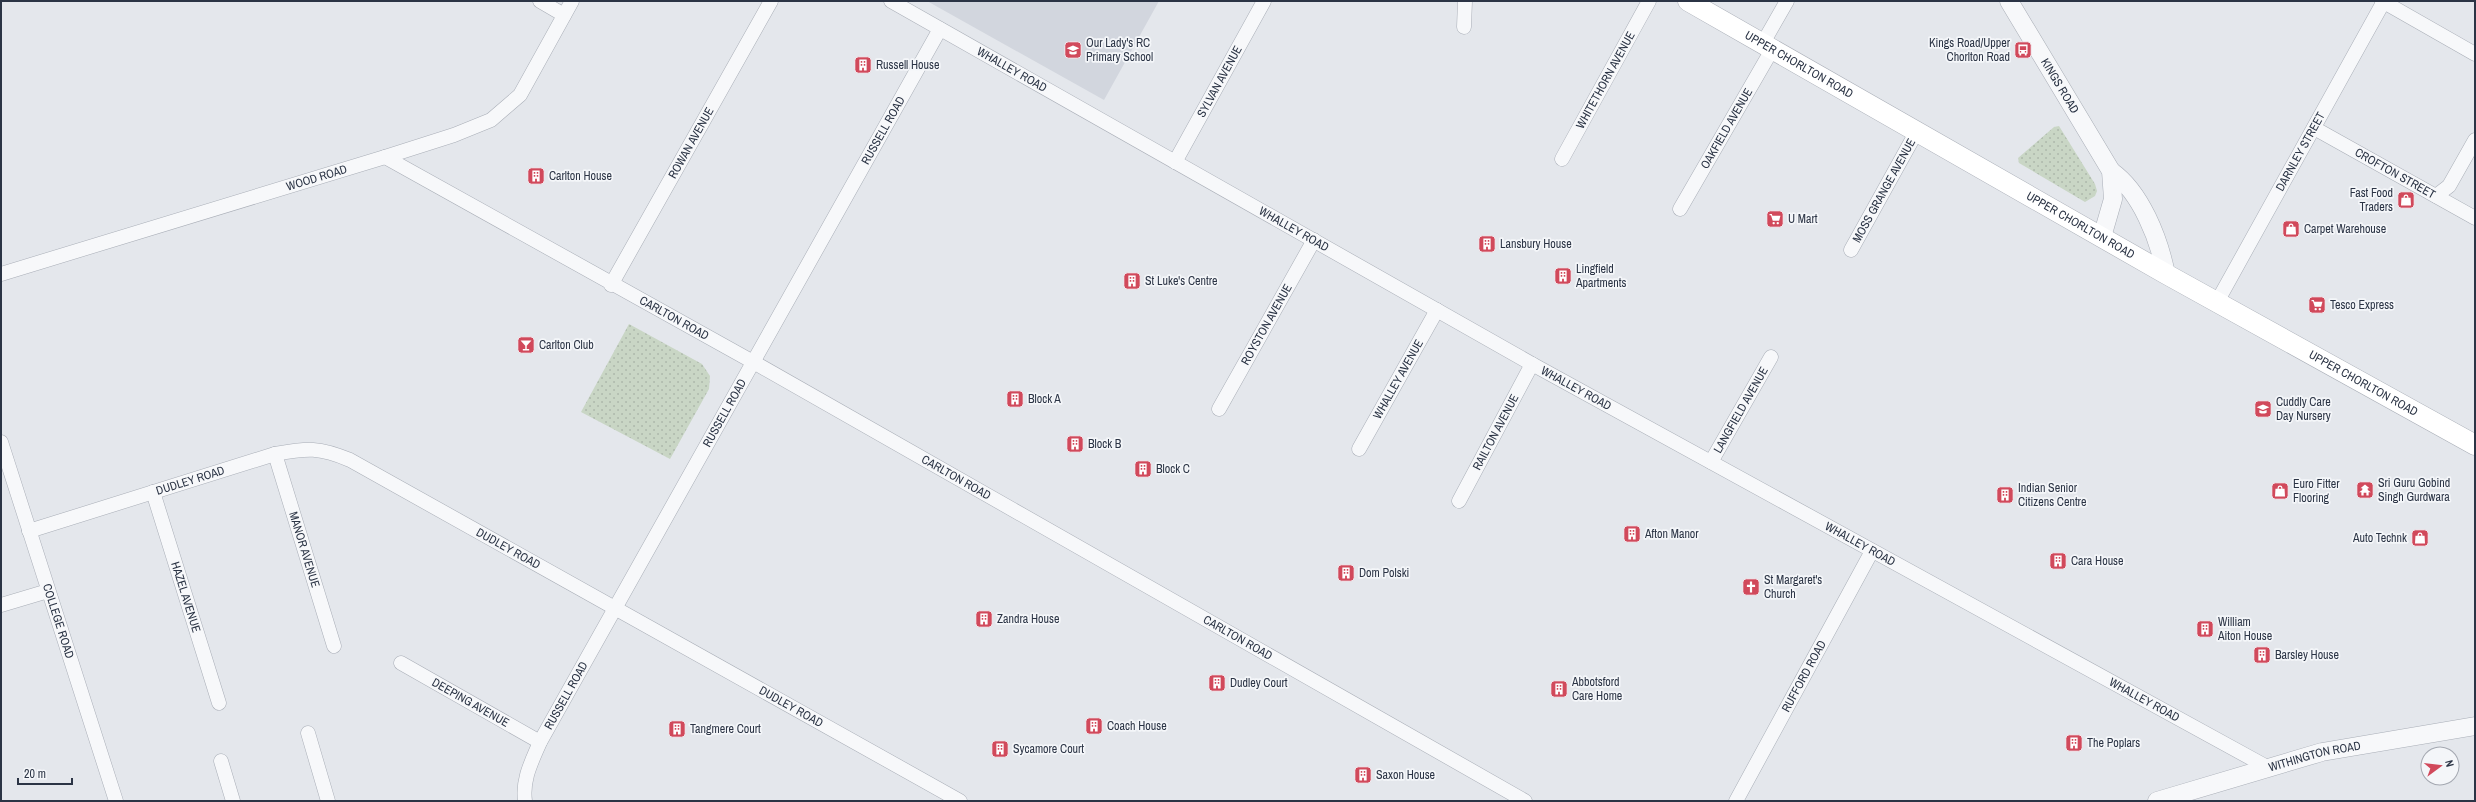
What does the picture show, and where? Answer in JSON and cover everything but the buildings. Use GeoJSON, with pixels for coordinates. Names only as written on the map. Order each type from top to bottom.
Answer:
{"type":"FeatureCollection","features":[{"type":"Feature","properties":{"kind":"main road","name":"UPPER CHORLTON ROAD"},"geometry":{"type":"LineString","coordinates":[[1688,1],[1917,130],[2102,238],[2475,445]]}},
{"type":"Feature","properties":{"kind":"street"},"geometry":{"type":"LineString","coordinates":[[540,1],[564,15]]}},
{"type":"Feature","properties":{"kind":"street","name":"WOOD ROAD"},"geometry":{"type":"LineString","coordinates":[[1,274],[385,157],[454,135],[491,120],[520,95],[572,1]]}},
{"type":"Feature","properties":{"kind":"street","name":"ROWAN AVENUE"},"geometry":{"type":"LineString","coordinates":[[611,285],[771,1]]}},
{"type":"Feature","properties":{"kind":"street","name":"WHALLEY ROAD"},"geometry":{"type":"LineString","coordinates":[[891,1],[1532,364],[2267,767]]}},
{"type":"Feature","properties":{"kind":"street","name":"SYLVAN AVENUE"},"geometry":{"type":"LineString","coordinates":[[1175,162],[1264,1]]}},
{"type":"Feature","properties":{"kind":"street"},"geometry":{"type":"LineString","coordinates":[[1464,27],[1465,1]]}},
{"type":"Feature","properties":{"kind":"street","name":"WHITETHORN AVENUE"},"geometry":{"type":"LineString","coordinates":[[1562,159],[1649,1]]}},
{"type":"Feature","properties":{"kind":"street","name":"OAKFIELD AVENUE"},"geometry":{"type":"LineString","coordinates":[[1680,209],[1768,46],[1787,1]]}},
{"type":"Feature","properties":{"kind":"street","name":"KINGS ROAD"},"geometry":{"type":"LineString","coordinates":[[2009,1],[2111,171],[2124,180],[2157,236],[2166,274]]}},
{"type":"Feature","properties":{"kind":"street"},"geometry":{"type":"LineString","coordinates":[[2383,1],[2475,54]]}},
{"type":"Feature","properties":{"kind":"street","name":"DARNLEY STREET"},"geometry":{"type":"LineString","coordinates":[[2217,302],[2383,1]]}},
{"type":"Feature","properties":{"kind":"street","name":"RUSSELL ROAD"},"geometry":{"type":"LineString","coordinates":[[525,801],[528,769],[540,742],[755,363],[940,30]]}},
{"type":"Feature","properties":{"kind":"street","name":"CROFTON STREET"},"geometry":{"type":"LineString","coordinates":[[2314,128],[2475,218]]}},
{"type":"Feature","properties":{"kind":"street","name":"MOSS GRANGE AVENUE"},"geometry":{"type":"LineString","coordinates":[[1851,250],[1917,130]]}},
{"type":"Feature","properties":{"kind":"street"},"geometry":{"type":"LineString","coordinates":[[2436,196],[2449,186],[2475,140]]}},
{"type":"Feature","properties":{"kind":"street","name":"CARLTON ROAD"},"geometry":{"type":"LineString","coordinates":[[385,157],[611,285],[755,363],[1525,801]]}},
{"type":"Feature","properties":{"kind":"street","name":"KINGS ROAD"},"geometry":{"type":"LineString","coordinates":[[2102,238],[2113,199],[2111,171]]}},
{"type":"Feature","properties":{"kind":"street","name":"ROYSTON AVENUE"},"geometry":{"type":"LineString","coordinates":[[1219,409],[1314,240]]}},
{"type":"Feature","properties":{"kind":"street","name":"WHALLEY AVENUE"},"geometry":{"type":"LineString","coordinates":[[1359,449],[1438,310]]}},
{"type":"Feature","properties":{"kind":"street","name":"LANGFIELD AVENUE"},"geometry":{"type":"LineString","coordinates":[[1711,462],[1771,357]]}},
{"type":"Feature","properties":{"kind":"street","name":"RAILTON AVENUE"},"geometry":{"type":"LineString","coordinates":[[1459,501],[1532,364]]}},
{"type":"Feature","properties":{"kind":"street","name":"COLLEGE ROAD"},"geometry":{"type":"LineString","coordinates":[[1,442],[116,801]]}},
{"type":"Feature","properties":{"kind":"street","name":"DUDLEY ROAD"},"geometry":{"type":"LineString","coordinates":[[29,531],[275,454],[303,449],[326,450],[350,460],[960,801]]}},
{"type":"Feature","properties":{"kind":"street","name":"MANOR AVENUE"},"geometry":{"type":"LineString","coordinates":[[275,454],[334,646]]}},
{"type":"Feature","properties":{"kind":"street","name":"HAZEL AVENUE"},"geometry":{"type":"LineString","coordinates":[[153,492],[219,703]]}},
{"type":"Feature","properties":{"kind":"street","name":"RUFFORD ROAD"},"geometry":{"type":"LineString","coordinates":[[1736,801],[1872,550]]}},
{"type":"Feature","properties":{"kind":"street"},"geometry":{"type":"LineString","coordinates":[[1,605],[48,591]]}},
{"type":"Feature","properties":{"kind":"street","name":"DEEPING AVENUE"},"geometry":{"type":"LineString","coordinates":[[401,663],[540,742]]}},
{"type":"Feature","properties":{"kind":"street","name":"WITHINGTON ROAD"},"geometry":{"type":"LineString","coordinates":[[2157,801],[2267,767],[2322,752],[2475,726]]}},
{"type":"Feature","properties":{"kind":"street"},"geometry":{"type":"LineString","coordinates":[[308,733],[328,801]]}},
{"type":"Feature","properties":{"kind":"street"},"geometry":{"type":"LineString","coordinates":[[221,761],[233,801]]}},
{"type":"Feature","properties":{"kind":"shaded area","name":"Our Lady's RC Primary School"},"geometry":{"type":"Polygon","coordinates":[[[927,1],[1159,1],[1104,100],[927,1]]]}},
{"type":"Feature","properties":{"kind":"green space"},"geometry":{"type":"Polygon","coordinates":[[[2059,126],[2095,184],[2097,191],[2095,196],[2085,202],[2019,163],[2018,158],[2054,127],[2059,126]]]}},
{"type":"Feature","properties":{"kind":"green space"},"geometry":{"type":"Polygon","coordinates":[[[629,324],[702,364],[710,376],[709,389],[670,459],[581,412],[629,324]]]}},
{"type":"Feature","properties":{"kind":"place","name":"Our Lady's RC Primary School"},"geometry":{"type":"Point","coordinates":[1073,50]}},
{"type":"Feature","properties":{"kind":"place","name":"Kings Road/Upper Chorlton Road"},"geometry":{"type":"Point","coordinates":[2023,50]}},
{"type":"Feature","properties":{"kind":"place","name":"Russell House"},"geometry":{"type":"Point","coordinates":[863,65]}},
{"type":"Feature","properties":{"kind":"place","name":"Carlton House"},"geometry":{"type":"Point","coordinates":[536,176]}},
{"type":"Feature","properties":{"kind":"place","name":"Fast Food Traders"},"geometry":{"type":"Point","coordinates":[2406,200]}},
{"type":"Feature","properties":{"kind":"place","name":"U Mart"},"geometry":{"type":"Point","coordinates":[1775,219]}},
{"type":"Feature","properties":{"kind":"place","name":"Carpet Warehouse"},"geometry":{"type":"Point","coordinates":[2291,229]}},
{"type":"Feature","properties":{"kind":"place","name":"Lansbury House"},"geometry":{"type":"Point","coordinates":[1487,244]}},
{"type":"Feature","properties":{"kind":"place","name":"Lingfield Apartments"},"geometry":{"type":"Point","coordinates":[1563,276]}},
{"type":"Feature","properties":{"kind":"place","name":"St Luke's Centre"},"geometry":{"type":"Point","coordinates":[1132,281]}},
{"type":"Feature","properties":{"kind":"place","name":"Tesco Express"},"geometry":{"type":"Point","coordinates":[2317,305]}},
{"type":"Feature","properties":{"kind":"place","name":"Carlton Club"},"geometry":{"type":"Point","coordinates":[526,345]}},
{"type":"Feature","properties":{"kind":"place","name":"Block A"},"geometry":{"type":"Point","coordinates":[1015,399]}},
{"type":"Feature","properties":{"kind":"place","name":"Cuddly Care Day Nursery"},"geometry":{"type":"Point","coordinates":[2263,409]}},
{"type":"Feature","properties":{"kind":"place","name":"Block B"},"geometry":{"type":"Point","coordinates":[1075,444]}},
{"type":"Feature","properties":{"kind":"place","name":"Block C"},"geometry":{"type":"Point","coordinates":[1143,469]}},
{"type":"Feature","properties":{"kind":"place","name":"Sri Guru Gobind Singh Gurdwara"},"geometry":{"type":"Point","coordinates":[2365,490]}},
{"type":"Feature","properties":{"kind":"place","name":"Euro Fitter Flooring"},"geometry":{"type":"Point","coordinates":[2280,491]}},
{"type":"Feature","properties":{"kind":"place","name":"Indian Senior Citizens Centre"},"geometry":{"type":"Point","coordinates":[2005,495]}},
{"type":"Feature","properties":{"kind":"place","name":"Afton Manor"},"geometry":{"type":"Point","coordinates":[1632,534]}},
{"type":"Feature","properties":{"kind":"place","name":"Auto Technk"},"geometry":{"type":"Point","coordinates":[2420,538]}},
{"type":"Feature","properties":{"kind":"place","name":"Cara House"},"geometry":{"type":"Point","coordinates":[2058,561]}},
{"type":"Feature","properties":{"kind":"place","name":"Dom Polski"},"geometry":{"type":"Point","coordinates":[1346,573]}},
{"type":"Feature","properties":{"kind":"place","name":"St Margaret's Church"},"geometry":{"type":"Point","coordinates":[1751,587]}},
{"type":"Feature","properties":{"kind":"place","name":"Zandra House"},"geometry":{"type":"Point","coordinates":[984,619]}},
{"type":"Feature","properties":{"kind":"place","name":"William Aiton House"},"geometry":{"type":"Point","coordinates":[2205,629]}},
{"type":"Feature","properties":{"kind":"place","name":"Barsley House"},"geometry":{"type":"Point","coordinates":[2262,655]}},
{"type":"Feature","properties":{"kind":"place","name":"Dudley Court"},"geometry":{"type":"Point","coordinates":[1217,683]}},
{"type":"Feature","properties":{"kind":"place","name":"Abbotsford Care Home"},"geometry":{"type":"Point","coordinates":[1559,689]}},
{"type":"Feature","properties":{"kind":"place","name":"Coach House"},"geometry":{"type":"Point","coordinates":[1094,726]}},
{"type":"Feature","properties":{"kind":"place","name":"Tangmere Court"},"geometry":{"type":"Point","coordinates":[677,729]}},
{"type":"Feature","properties":{"kind":"place","name":"The Poplars"},"geometry":{"type":"Point","coordinates":[2074,743]}},
{"type":"Feature","properties":{"kind":"place","name":"Sycamore Court"},"geometry":{"type":"Point","coordinates":[1000,749]}},
{"type":"Feature","properties":{"kind":"place","name":"Saxon House"},"geometry":{"type":"Point","coordinates":[1363,775]}}]}
